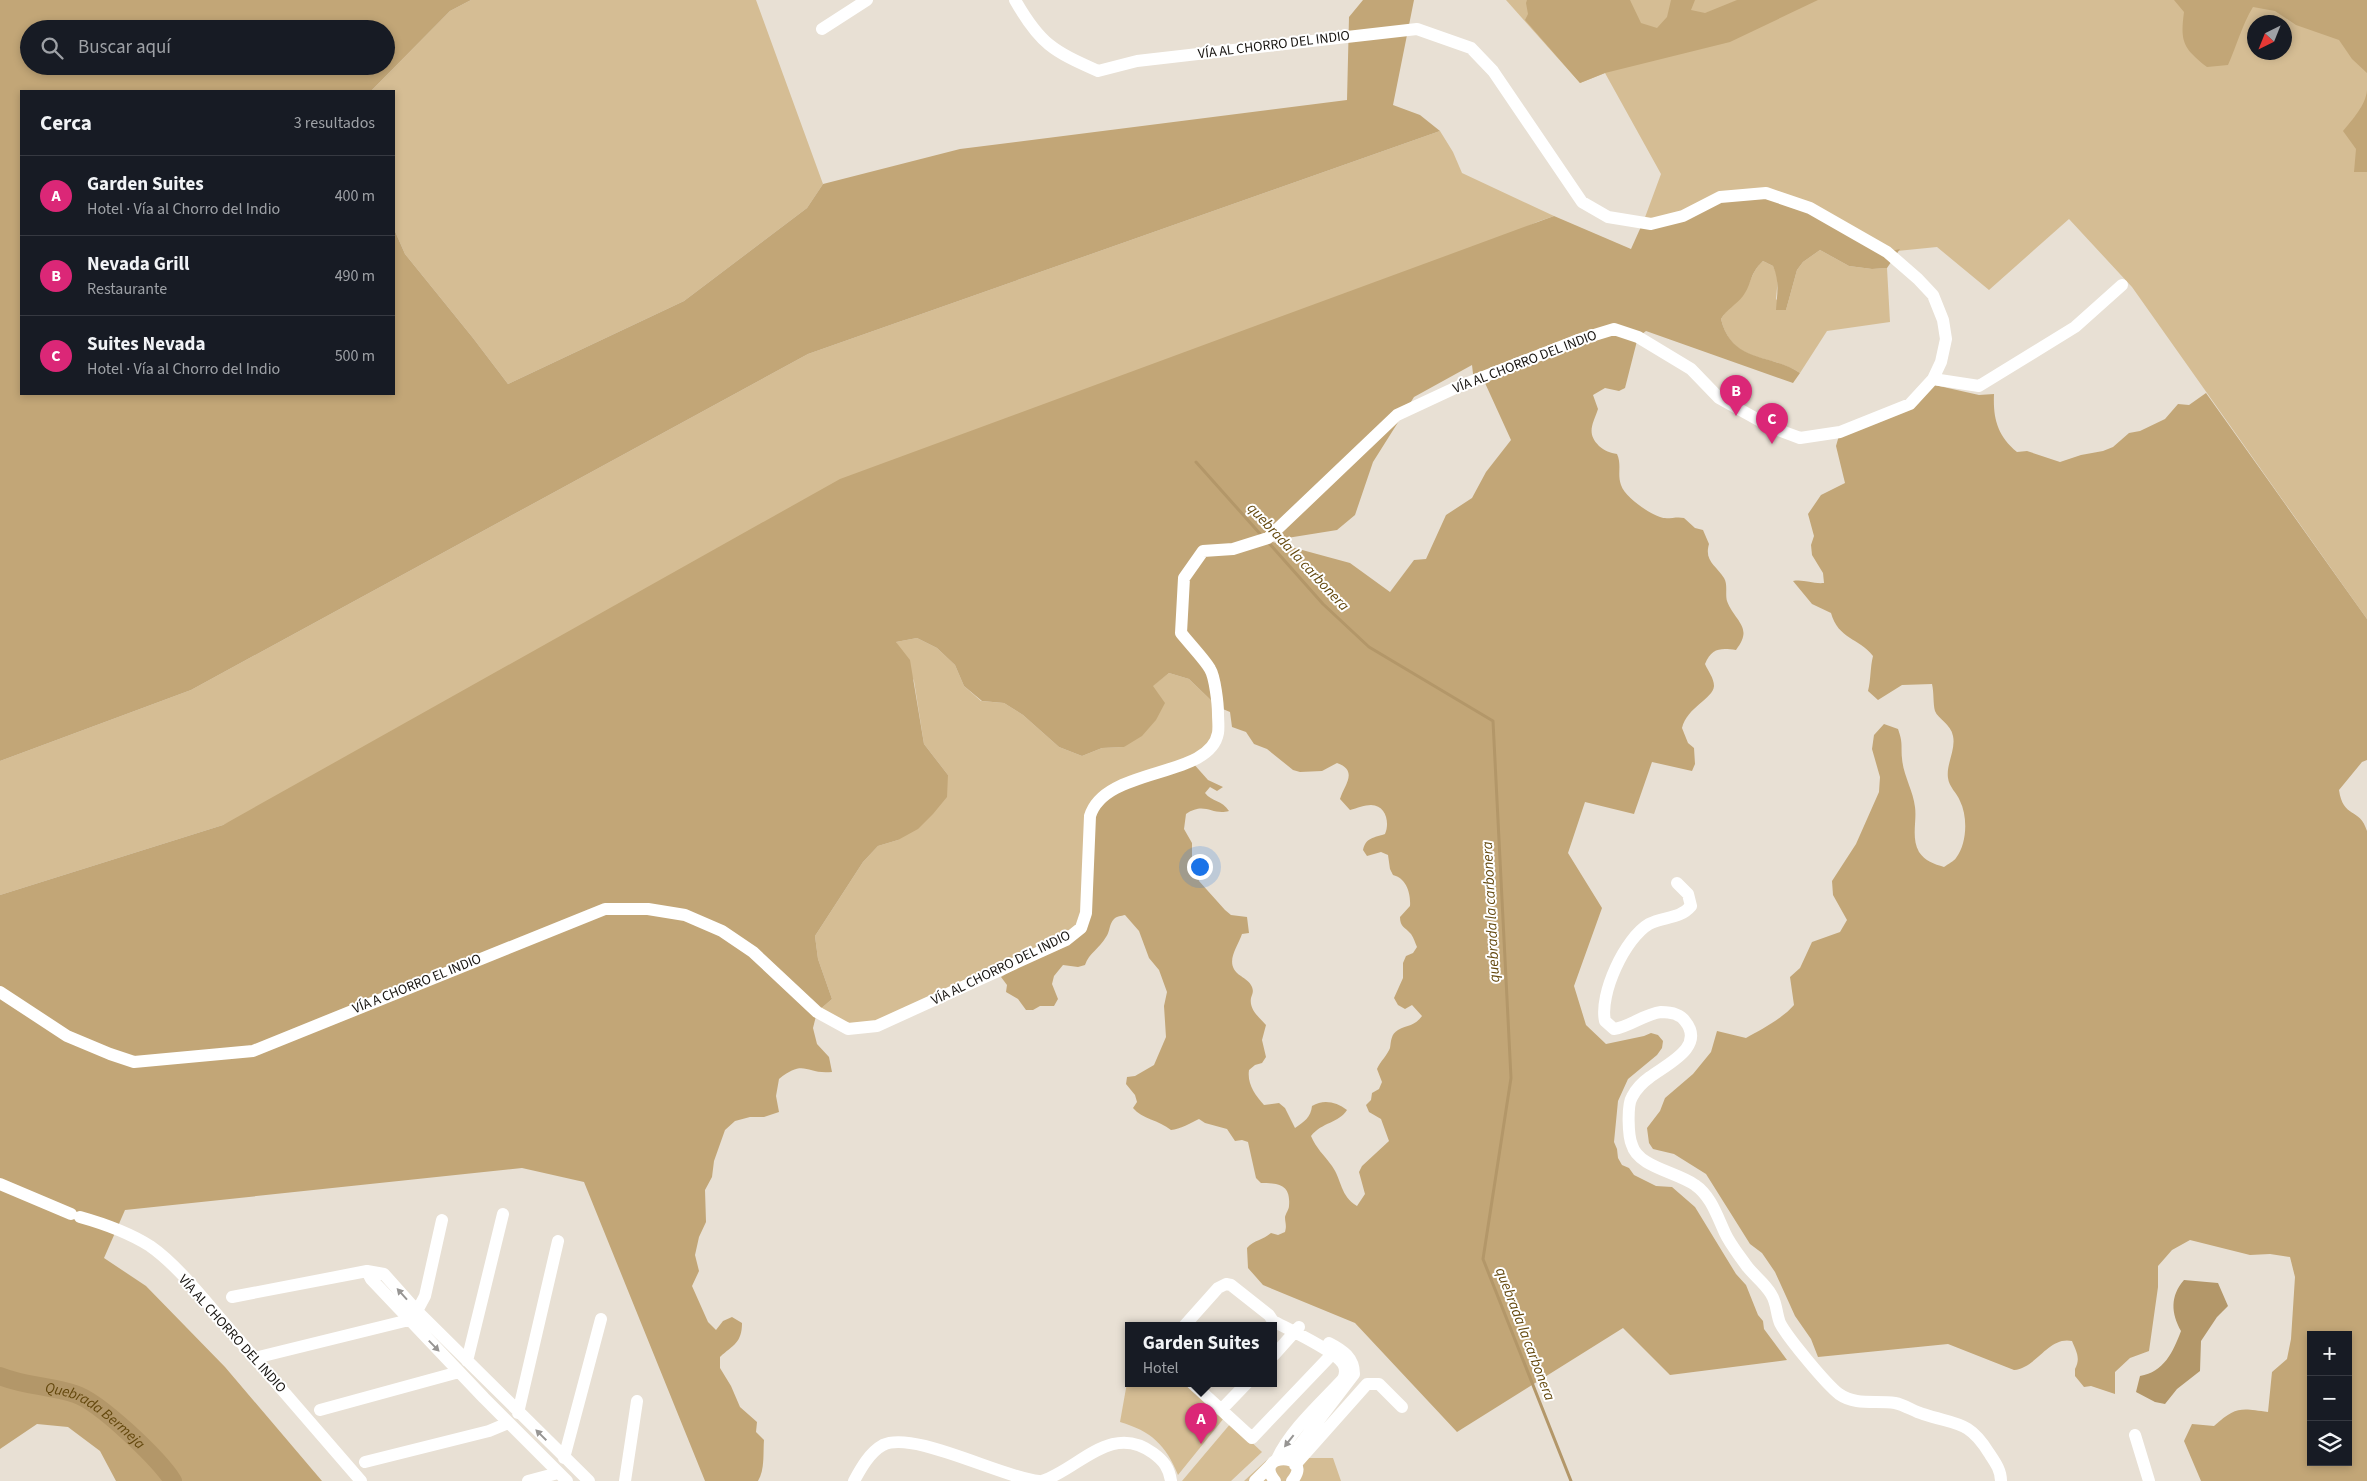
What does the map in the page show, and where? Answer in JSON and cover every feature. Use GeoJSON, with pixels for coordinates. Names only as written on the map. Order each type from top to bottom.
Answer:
{"type":"FeatureCollection","features":[{"type":"Feature","properties":{"kind":"street"},"geometry":{"type":"LineString","coordinates":[[822,29],[868,0]]}},
{"type":"Feature","properties":{"kind":"street","name":"VÍA AL CHORRO DEL INDIO"},"geometry":{"type":"LineString","coordinates":[[817,1012],[848,1029],[877,1026],[1066,940],[1081,928],[1086,913],[1090,816],[1094,806],[1122,785],[1168,768],[1192,762],[1209,750],[1218,734],[1218,707],[1211,669],[1181,633],[1184,578],[1203,552],[1233,549],[1268,538],[1397,415],[1455,388],[1578,340],[1614,329],[1638,337],[1691,370],[1719,398],[1773,428],[1800,438],[1840,432],[1910,404],[1933,379],[1942,362],[1946,339],[1943,320],[1933,295],[1887,252],[1810,208],[1766,193],[1720,197],[1683,216],[1651,224],[1608,218],[1582,202],[1493,71],[1471,48],[1417,29],[1137,61],[1098,71],[1046,44],[1028,22],[1015,0]]}},
{"type":"Feature","properties":{"kind":"street"},"geometry":{"type":"LineString","coordinates":[[1933,379],[1979,386],[2075,327],[2122,285]]}},
{"type":"Feature","properties":{"kind":"street"},"geometry":{"type":"LineString","coordinates":[[1677,883],[1688,894],[1691,906],[1679,916],[1647,925],[1629,944],[1619,959],[1605,1002],[1605,1021],[1614,1030],[1646,1016],[1664,1012],[1683,1018],[1690,1029],[1691,1035],[1688,1048],[1679,1057],[1648,1078],[1629,1103],[1632,1147],[1644,1161],[1686,1179],[1697,1186],[1706,1196],[1716,1212],[1726,1236],[1742,1260],[1771,1294],[1781,1324],[1825,1381],[1846,1398],[1902,1405],[1921,1414],[1954,1421],[1971,1430],[1984,1444],[1994,1461],[2001,1481]]}},
{"type":"Feature","properties":{"kind":"street","name":"VÍA A CHORRO EL INDIO"},"geometry":{"type":"LineString","coordinates":[[0,992],[67,1036],[134,1062],[253,1051],[605,909],[648,909],[685,914],[722,931],[753,952],[817,1012]]}},
{"type":"Feature","properties":{"kind":"street","name":"VÍA AL CHORRO DEL INDIO"},"geometry":{"type":"LineString","coordinates":[[0,1184],[76,1215],[110,1226],[152,1248],[200,1295],[361,1481]]}},
{"type":"Feature","properties":{"kind":"street"},"geometry":{"type":"LineString","coordinates":[[467,1361],[503,1214]]}},
{"type":"Feature","properties":{"kind":"street"},"geometry":{"type":"LineString","coordinates":[[255,1358],[413,1316],[425,1296],[442,1220]]}},
{"type":"Feature","properties":{"kind":"street"},"geometry":{"type":"LineString","coordinates":[[518,1413],[558,1241]]}},
{"type":"Feature","properties":{"kind":"street"},"geometry":{"type":"LineString","coordinates":[[232,1297],[367,1271],[384,1274],[413,1316],[459,1372],[562,1477]]}},
{"type":"Feature","properties":{"kind":"street"},"geometry":{"type":"LineString","coordinates":[[1188,1322],[1218,1288],[1226,1284],[1238,1289],[1268,1315],[1276,1315],[1297,1330],[1335,1351],[1347,1355],[1354,1364],[1354,1374],[1286,1444],[1283,1462],[1255,1481]]}},
{"type":"Feature","properties":{"kind":"street"},"geometry":{"type":"LineString","coordinates":[[413,1316],[467,1361],[589,1481]]}},
{"type":"Feature","properties":{"kind":"street"},"geometry":{"type":"LineString","coordinates":[[564,1458],[601,1320]]}},
{"type":"Feature","properties":{"kind":"street"},"geometry":{"type":"LineString","coordinates":[[1277,1352],[1297,1330]]}},
{"type":"Feature","properties":{"kind":"street"},"geometry":{"type":"LineString","coordinates":[[1196,1387],[1250,1438],[1254,1437],[1335,1351]]}},
{"type":"Feature","properties":{"kind":"street"},"geometry":{"type":"LineString","coordinates":[[320,1410],[459,1372]]}},
{"type":"Feature","properties":{"kind":"street"},"geometry":{"type":"LineString","coordinates":[[1275,1481],[1270,1474],[1367,1384],[1379,1384],[1402,1407]]}},
{"type":"Feature","properties":{"kind":"street"},"geometry":{"type":"LineString","coordinates":[[1221,1410],[1243,1387]]}},
{"type":"Feature","properties":{"kind":"street"},"geometry":{"type":"LineString","coordinates":[[625,1481],[637,1401]]}},
{"type":"Feature","properties":{"kind":"street"},"geometry":{"type":"LineString","coordinates":[[365,1462],[508,1423]]}},
{"type":"Feature","properties":{"kind":"street"},"geometry":{"type":"LineString","coordinates":[[2135,1435],[2149,1481]]}},
{"type":"Feature","properties":{"kind":"street"},"geometry":{"type":"LineString","coordinates":[[854,1481],[865,1462],[876,1450],[892,1442],[915,1444],[988,1466],[1024,1480],[1041,1481],[1056,1477],[1099,1448],[1122,1444],[1146,1447],[1170,1469],[1171,1481]]}},
{"type":"Feature","properties":{"kind":"street"},"geometry":{"type":"LineString","coordinates":[[1283,1462],[1297,1473],[1292,1481]]}},
{"type":"Feature","properties":{"kind":"street"},"geometry":{"type":"LineString","coordinates":[[528,1481],[562,1477]]}},
{"type":"Feature","properties":{"kind":"shaded area"},"geometry":{"type":"Polygon","coordinates":[[[0,0],[471,0],[450,11],[395,67],[395,20],[20,20],[20,75],[387,75],[372,90],[20,90],[20,395],[395,395],[395,231],[405,254],[508,384],[684,301],[807,208],[823,184],[960,149],[1347,100],[1349,17],[1363,0],[1414,0],[1393,105],[1420,115],[1440,131],[808,354],[191,690],[0,761],[0,0]]]}},
{"type":"Feature","properties":{"kind":"shaded area"},"geometry":{"type":"Polygon","coordinates":[[[471,0],[756,0],[823,184],[807,208],[684,301],[508,384],[405,254],[395,231],[395,90],[372,90],[387,75],[395,75],[395,67],[450,11],[471,0]]]}},
{"type":"Feature","properties":{"kind":"shaded area"},"geometry":{"type":"Polygon","coordinates":[[[1506,0],[2367,0],[2367,619],[2132,287],[2069,219],[1989,290],[1937,247],[1887,252],[1683,216],[1644,220],[1661,174],[1605,73],[1580,83],[1506,0]]]}},
{"type":"Feature","properties":{"kind":"shaded area"},"geometry":{"type":"Polygon","coordinates":[[[1527,0],[1630,0],[1641,23],[1657,28],[1667,17],[1671,0],[1695,0],[1691,10],[1705,13],[1737,0],[1818,0],[1730,42],[1605,73],[1580,83],[1525,20],[1528,14],[1527,0]]]}},
{"type":"Feature","properties":{"kind":"shaded area"},"geometry":{"type":"Polygon","coordinates":[[[2174,0],[2367,0],[2367,73],[2352,59],[2339,40],[2296,25],[2292,22],[2292,15],[2281,15],[2275,11],[2253,7],[2247,15],[2228,65],[2207,67],[2193,55],[2185,44],[2183,38],[2184,12],[2174,0]]]}},
{"type":"Feature","properties":{"kind":"shaded area"},"geometry":{"type":"Polygon","coordinates":[[[2367,90],[2367,172],[2354,172],[2356,149],[2343,131],[2361,107],[2367,90]]]}},
{"type":"Feature","properties":{"kind":"shaded area"},"geometry":{"type":"Polygon","coordinates":[[[1440,131],[1453,152],[1462,173],[1554,216],[1537,222],[223,825],[0,895],[0,761],[191,690],[808,354],[1440,131]]]}},
{"type":"Feature","properties":{"kind":"shaded area"},"geometry":{"type":"Polygon","coordinates":[[[1766,193],[1887,252],[1900,249],[1887,268],[1872,269],[1849,266],[1820,250],[1803,262],[1797,270],[1786,310],[1776,310],[1777,283],[1773,266],[1763,261],[1758,266],[1743,296],[1721,319],[1726,333],[1734,344],[1743,351],[1777,362],[1800,373],[1793,383],[1646,331],[1638,337],[1625,388],[1619,391],[1605,388],[1593,395],[1598,409],[1592,428],[1593,437],[1601,448],[1617,454],[1623,490],[1643,508],[1655,515],[1663,518],[1684,518],[1695,528],[1703,530],[1709,544],[1709,559],[1725,580],[1727,601],[1741,625],[1743,636],[1736,650],[1717,650],[1705,664],[1713,680],[1713,691],[1689,714],[1682,728],[1688,743],[1694,748],[1695,764],[1692,771],[1652,762],[1634,814],[1585,802],[1568,853],[1602,908],[1574,986],[1586,1025],[1606,1044],[1651,1033],[1658,1035],[1663,1041],[1662,1048],[1657,1055],[1628,1079],[1618,1101],[1614,1142],[1618,1158],[1622,1165],[1629,1168],[1634,1175],[1656,1186],[1672,1187],[1695,1207],[1736,1274],[1746,1285],[1758,1315],[1763,1321],[1764,1329],[1787,1360],[1670,1375],[1623,1328],[1457,1432],[1355,1323],[1263,1285],[1248,1268],[1247,1248],[1271,1233],[1278,1235],[1285,1232],[1285,1217],[1289,1206],[1286,1189],[1278,1184],[1261,1183],[1256,1178],[1248,1142],[1242,1140],[1235,1141],[1227,1129],[1205,1123],[1199,1119],[1171,1130],[1141,1115],[1133,1108],[1137,1102],[1135,1095],[1126,1084],[1127,1077],[1135,1076],[1154,1065],[1166,1037],[1164,1006],[1167,992],[1159,970],[1149,958],[1139,931],[1125,915],[1114,919],[1107,935],[1089,957],[1085,965],[1078,967],[1063,965],[1054,976],[1052,984],[1058,999],[1054,1006],[1040,1006],[1033,1010],[1026,1010],[1018,999],[1006,992],[1007,985],[1001,977],[1066,940],[1081,928],[1090,816],[1109,794],[1192,762],[1208,780],[1223,787],[1217,791],[1210,787],[1205,793],[1229,811],[1193,810],[1186,814],[1184,829],[1192,843],[1192,859],[1199,881],[1231,915],[1247,917],[1249,933],[1242,934],[1232,961],[1236,971],[1251,985],[1253,990],[1252,1006],[1255,1013],[1266,1025],[1262,1040],[1266,1057],[1262,1063],[1255,1065],[1249,1070],[1250,1085],[1264,1105],[1279,1103],[1285,1108],[1295,1128],[1306,1119],[1312,1106],[1316,1104],[1330,1102],[1347,1110],[1340,1118],[1315,1131],[1311,1136],[1335,1171],[1347,1197],[1357,1206],[1365,1194],[1359,1172],[1362,1166],[1389,1141],[1381,1119],[1369,1112],[1366,1105],[1371,1100],[1372,1093],[1379,1089],[1382,1082],[1377,1069],[1390,1048],[1394,1034],[1398,1030],[1414,1024],[1422,1016],[1412,1005],[1405,1009],[1398,1005],[1394,998],[1403,978],[1403,963],[1406,956],[1413,953],[1417,947],[1412,936],[1400,920],[1400,917],[1410,906],[1410,896],[1407,887],[1401,879],[1393,875],[1388,855],[1381,852],[1367,856],[1363,850],[1368,840],[1385,834],[1387,820],[1383,811],[1371,805],[1350,810],[1340,799],[1349,774],[1344,766],[1337,763],[1322,771],[1300,772],[1293,770],[1267,749],[1254,744],[1246,732],[1232,727],[1230,712],[1218,707],[1189,679],[1169,673],[1153,686],[1165,703],[1156,720],[1142,736],[1124,747],[1102,748],[1082,756],[1059,747],[1023,715],[1004,703],[982,701],[964,686],[955,665],[937,648],[917,638],[896,642],[910,660],[924,744],[948,775],[947,797],[918,829],[898,840],[878,846],[863,862],[815,936],[818,959],[832,999],[817,1012],[813,1028],[817,1044],[829,1057],[832,1072],[800,1068],[779,1079],[776,1096],[779,1112],[764,1117],[750,1117],[735,1121],[725,1130],[714,1161],[712,1177],[705,1190],[706,1222],[699,1237],[695,1255],[699,1271],[692,1286],[708,1322],[716,1330],[723,1321],[732,1317],[742,1323],[742,1330],[738,1339],[720,1357],[720,1368],[731,1386],[740,1407],[757,1422],[756,1432],[764,1440],[763,1467],[758,1481],[705,1481],[584,1182],[522,1168],[125,1210],[104,1258],[146,1286],[225,1367],[322,1481],[116,1481],[100,1451],[68,1427],[37,1424],[0,1449],[0,895],[223,825],[840,479],[1554,216],[1631,249],[1644,220],[1651,224],[1720,197],[1766,193]],[[1472,365],[1414,397],[1373,462],[1355,515],[1337,530],[1269,541],[1350,563],[1390,592],[1414,560],[1426,559],[1446,515],[1472,498],[1486,472],[1511,440],[1485,383],[1474,382],[1472,365]]]}},
{"type":"Feature","properties":{"kind":"shaded area"},"geometry":{"type":"Polygon","coordinates":[[[1820,250],[1849,266],[1872,269],[1887,268],[1890,322],[1827,331],[1800,373],[1789,367],[1754,356],[1734,344],[1726,334],[1721,319],[1743,292],[1759,265],[1763,261],[1773,266],[1778,277],[1776,299],[1786,310],[1797,270],[1803,262],[1820,250]]]}},
{"type":"Feature","properties":{"kind":"shaded area"},"geometry":{"type":"Polygon","coordinates":[[[1930,384],[1979,395],[1994,394],[1994,411],[1998,426],[2010,446],[2017,452],[2027,451],[2060,462],[2113,447],[2129,433],[2140,431],[2165,419],[2178,404],[2189,405],[2206,393],[2367,619],[2367,760],[2362,762],[2339,790],[2344,805],[2360,819],[2367,831],[2367,1481],[2201,1481],[2184,1441],[2192,1424],[2214,1426],[2228,1415],[2245,1409],[2268,1412],[2272,1372],[2287,1359],[2291,1339],[2295,1277],[2290,1257],[2270,1254],[2250,1255],[2190,1240],[2172,1250],[2158,1266],[2158,1287],[2149,1351],[2130,1358],[2115,1372],[2115,1394],[2091,1386],[2084,1387],[2075,1376],[2078,1358],[2072,1341],[2056,1343],[2029,1364],[2014,1370],[1948,1344],[1818,1357],[1811,1339],[1795,1316],[1775,1272],[1762,1253],[1750,1244],[1706,1174],[1674,1154],[1653,1149],[1649,1143],[1647,1128],[1660,1111],[1665,1098],[1693,1074],[1711,1052],[1717,1031],[1746,1038],[1784,1015],[1794,1005],[1790,977],[1800,968],[1812,942],[1840,932],[1847,920],[1833,895],[1832,881],[1856,844],[1879,792],[1880,777],[1872,749],[1874,735],[1884,724],[1898,729],[1900,734],[1903,764],[1915,807],[1915,841],[1921,855],[1927,860],[1944,867],[1955,859],[1960,852],[1964,838],[1965,822],[1963,807],[1948,778],[1948,768],[1954,741],[1953,736],[1950,728],[1935,711],[1932,684],[1902,685],[1878,700],[1868,691],[1873,656],[1839,628],[1834,622],[1831,613],[1812,604],[1793,581],[1824,583],[1823,573],[1812,555],[1811,545],[1814,536],[1808,514],[1821,495],[1845,483],[1836,446],[1840,432],[1910,404],[1930,384]]]}},
{"type":"Feature","properties":{"kind":"shaded area"},"geometry":{"type":"Polygon","coordinates":[[[917,638],[937,648],[955,665],[964,686],[981,701],[1004,703],[1023,715],[1059,747],[1082,756],[1102,748],[1124,747],[1152,686],[1169,673],[1189,679],[1218,707],[1218,734],[1192,762],[1081,928],[877,1026],[848,1029],[817,1012],[832,999],[818,959],[815,936],[863,862],[878,846],[898,840],[948,775],[924,744],[914,681],[896,642],[917,638]]]}},
{"type":"Feature","properties":{"kind":"shaded area"},"geometry":{"type":"Polygon","coordinates":[[[2184,1280],[2218,1283],[2228,1306],[2217,1317],[2201,1341],[2200,1371],[2177,1389],[2165,1404],[2155,1402],[2136,1392],[2140,1376],[2148,1374],[2161,1366],[2171,1353],[2178,1339],[2181,1331],[2175,1318],[2174,1298],[2184,1280]]]}},
{"type":"Feature","properties":{"kind":"shaded area"},"geometry":{"type":"Polygon","coordinates":[[[1126,1387],[1191,1387],[1224,1418],[1178,1475],[1163,1447],[1149,1435],[1120,1422],[1126,1387]]]}},
{"type":"Feature","properties":{"kind":"shaded area"},"geometry":{"type":"Polygon","coordinates":[[[1231,1423],[1262,1452],[1231,1481],[1182,1481],[1231,1423]]]}},
{"type":"Feature","properties":{"kind":"shaded area"},"geometry":{"type":"Polygon","coordinates":[[[1269,1458],[1333,1458],[1341,1481],[1244,1481],[1269,1458]]]}},
{"type":"Feature","properties":{"kind":"waterway","name":"quebrada la carbonera"},"geometry":{"type":"LineString","coordinates":[[1196,462],[1262,536]]}},
{"type":"Feature","properties":{"kind":"waterway","name":"quebrada la carbonera"},"geometry":{"type":"LineString","coordinates":[[1268,542],[1323,604],[1369,647],[1493,721],[1511,1078],[1483,1259],[1571,1481]]}},
{"type":"Feature","properties":{"kind":"waterway","name":"Quebrada Bermeja"},"geometry":{"type":"LineString","coordinates":[[0,1376],[18,1382],[66,1391],[86,1399],[128,1432],[155,1459],[173,1481]]}},
{"type":"Feature","properties":{"kind":"place","name":"Nevada Grill"},"geometry":{"type":"Point","coordinates":[1736,416]}},
{"type":"Feature","properties":{"kind":"place","name":"Suites Nevada"},"geometry":{"type":"Point","coordinates":[1772,444]}},
{"type":"Feature","properties":{"kind":"place","name":"Garden Suites"},"geometry":{"type":"Point","coordinates":[1201,1444]}}]}
